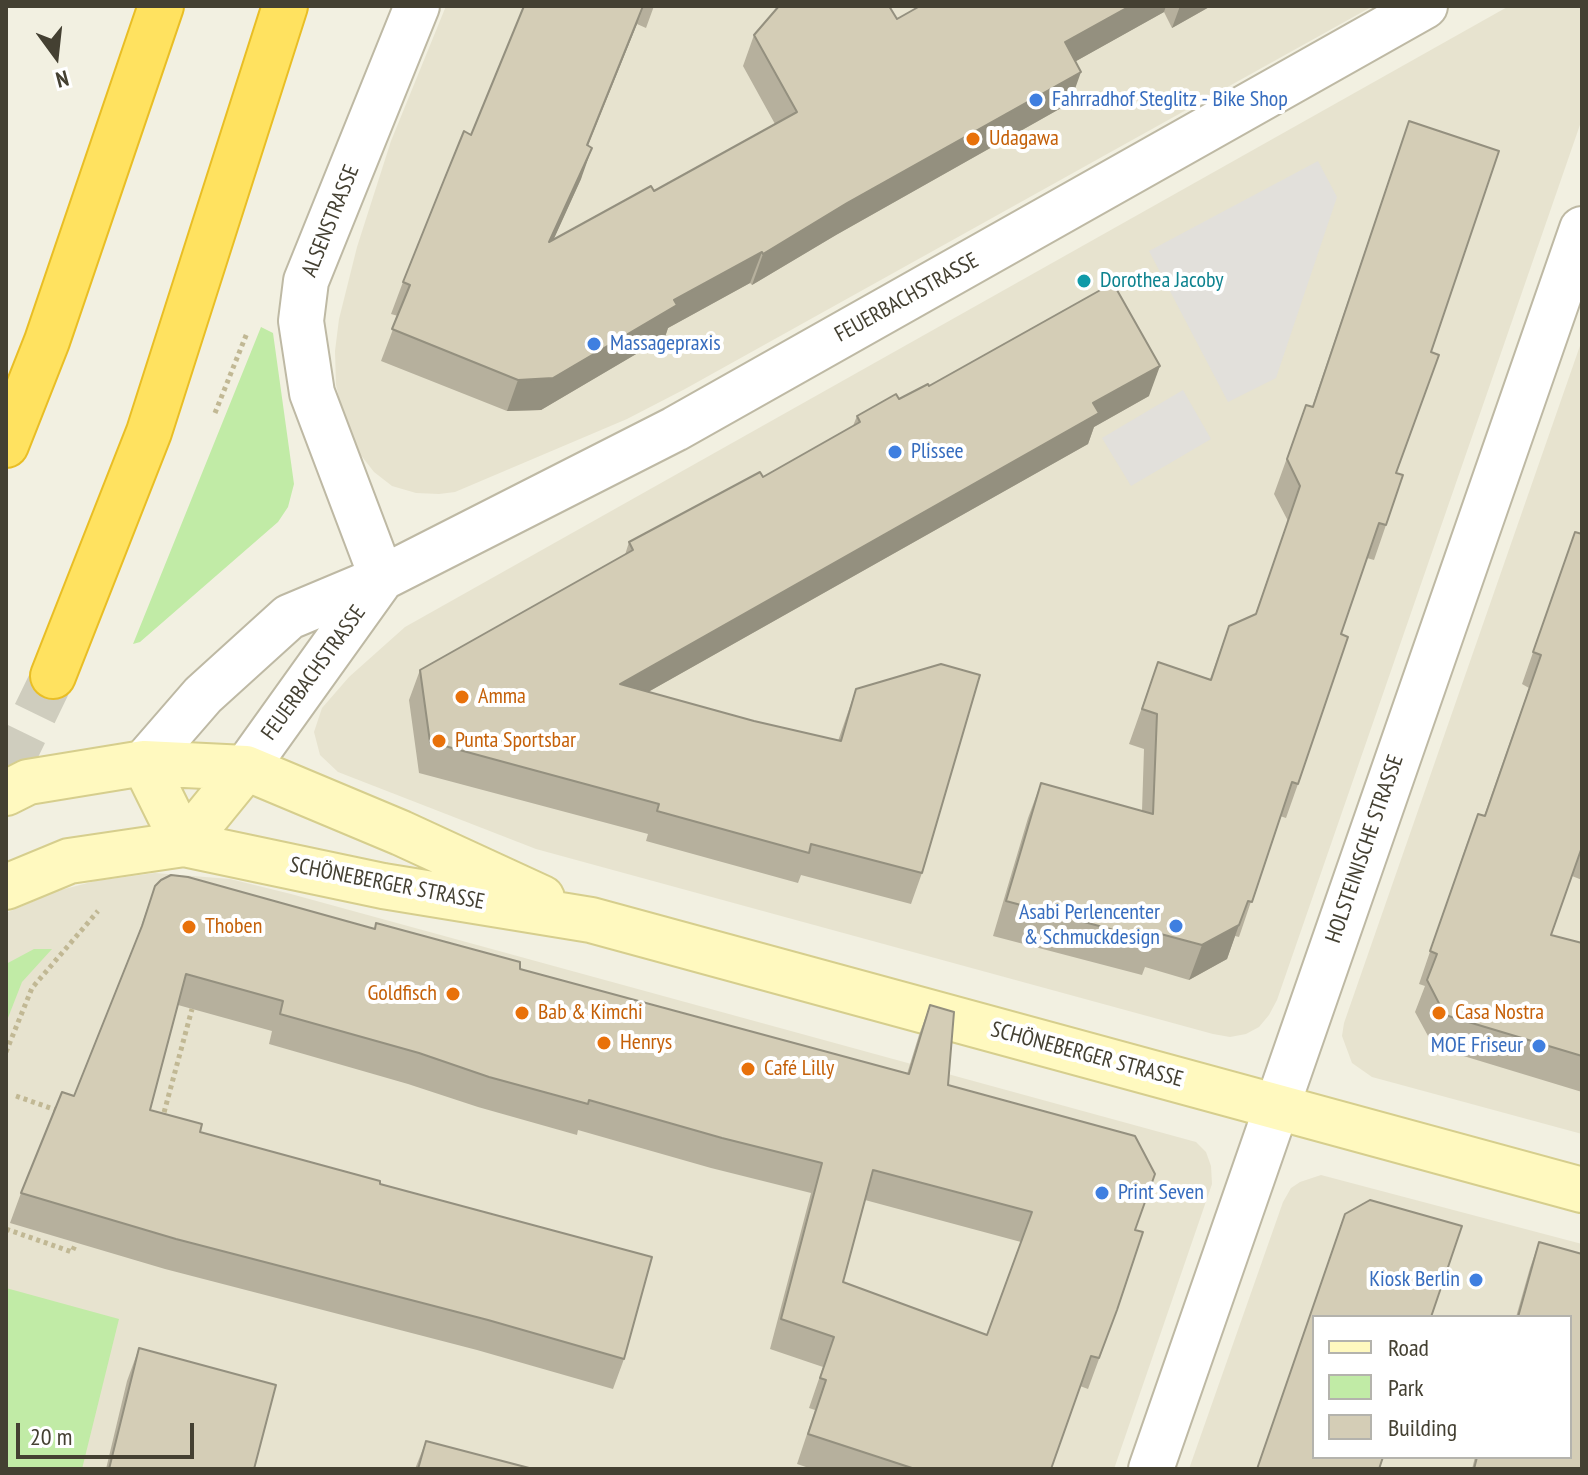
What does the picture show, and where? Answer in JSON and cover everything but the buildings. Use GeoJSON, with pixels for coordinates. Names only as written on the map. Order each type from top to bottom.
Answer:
{"type":"FeatureCollection","features":[{"type":"Feature","properties":{"kind":"highway"},"geometry":{"type":"LineString","coordinates":[[6,445],[47,341],[161,6]]}},
{"type":"Feature","properties":{"kind":"highway"},"geometry":{"type":"LineString","coordinates":[[53,676],[149,432],[285,6]]}},
{"type":"Feature","properties":{"kind":"street","name":"ALSENSTRASSE"},"geometry":{"type":"LineString","coordinates":[[382,578],[312,393],[301,321],[306,281],[417,6]]}},
{"type":"Feature","properties":{"kind":"street","name":"FEUERBACHSTRASSE"},"geometry":{"type":"LineString","coordinates":[[144,763],[203,695],[289,617],[382,578],[675,429],[1425,6]]}},
{"type":"Feature","properties":{"kind":"street","name":"HOLSTEINISCHE STRASSE"},"geometry":{"type":"LineString","coordinates":[[1151,1469],[1582,229]]}},
{"type":"Feature","properties":{"kind":"street","name":"FEUERBACHSTRASSE"},"geometry":{"type":"LineString","coordinates":[[184,844],[246,768],[382,578]]}},
{"type":"Feature","properties":{"kind":"street"},"geometry":{"type":"LineString","coordinates":[[6,793],[28,782],[144,763],[246,768]]}},
{"type":"Feature","properties":{"kind":"street"},"geometry":{"type":"LineString","coordinates":[[6,887],[69,861],[184,844],[144,763]]}},
{"type":"Feature","properties":{"kind":"street","name":"SCHÖNEBERGER STRASSE"},"geometry":{"type":"LineString","coordinates":[[246,768],[401,833],[591,920]]}},
{"type":"Feature","properties":{"kind":"street","name":"SCHÖNEBERGER STRASSE"},"geometry":{"type":"LineString","coordinates":[[184,844],[383,886],[591,920],[1582,1190]]}},
{"type":"Feature","properties":{"kind":"path"},"geometry":{"type":"LineString","coordinates":[[6,1052],[32,988],[103,905]]}},
{"type":"Feature","properties":{"kind":"path"},"geometry":{"type":"LineString","coordinates":[[161,1125],[192,1009]]}},
{"type":"Feature","properties":{"kind":"path"},"geometry":{"type":"LineString","coordinates":[[16,1096],[68,1114]]}},
{"type":"Feature","properties":{"kind":"path"},"geometry":{"type":"LineString","coordinates":[[6,1229],[72,1252],[76,1243]]}},
{"type":"Feature","properties":{"kind":"shaded area"},"geometry":{"type":"Polygon","coordinates":[[[446,6],[1373,6],[685,389],[627,419],[455,492],[439,494],[416,493],[392,486],[374,472],[356,449],[344,419],[336,385],[335,351],[339,319],[357,247],[391,141],[446,6]]]}},
{"type":"Feature","properties":{"kind":"shaded area"},"geometry":{"type":"Polygon","coordinates":[[[1509,6],[1582,6],[1582,119],[1277,1000],[1259,1027],[1230,1037],[1213,1034],[536,849],[338,772],[320,755],[314,732],[322,708],[349,677],[405,627],[1509,6]]]}},
{"type":"Feature","properties":{"kind":"shaded area"},"geometry":{"type":"Polygon","coordinates":[[[1318,161],[1337,197],[1276,378],[1228,402],[1149,251],[1318,161]]]}},
{"type":"Feature","properties":{"kind":"shaded area"},"geometry":{"type":"Polygon","coordinates":[[[1582,340],[1582,1134],[1372,1077],[1352,1063],[1342,1036],[1582,340]]]}},
{"type":"Feature","properties":{"kind":"shaded area"},"geometry":{"type":"Polygon","coordinates":[[[1183,390],[1211,439],[1131,486],[1102,438],[1183,390]]]}},
{"type":"Feature","properties":{"kind":"shaded area"},"geometry":{"type":"Polygon","coordinates":[[[155,873],[230,879],[291,894],[1196,1142],[1206,1152],[1212,1184],[1114,1469],[6,1469],[6,913],[57,891],[95,881],[155,873]]]}},
{"type":"Feature","properties":{"kind":"shaded area"},"geometry":{"type":"Polygon","coordinates":[[[1321,1175],[1582,1244],[1582,1469],[1189,1469],[1283,1202],[1291,1188],[1321,1175]]]}},
{"type":"Feature","properties":{"kind":"green space"},"geometry":{"type":"Polygon","coordinates":[[[261,327],[273,333],[294,484],[288,507],[278,522],[140,642],[133,644],[261,327]]]}},
{"type":"Feature","properties":{"kind":"green space"},"geometry":{"type":"Polygon","coordinates":[[[34,949],[52,949],[22,982],[6,1023],[6,964],[34,949]]]}},
{"type":"Feature","properties":{"kind":"green space"},"geometry":{"type":"Polygon","coordinates":[[[6,1288],[119,1319],[82,1469],[6,1469],[6,1288]]]}},
{"type":"Feature","properties":{"kind":"tunnel"},"geometry":{"type":"LineString","coordinates":[[6,773],[53,676]]}},
{"type":"Feature","properties":{"kind":"place","name":"Fahrradhof Steglitz - Bike Shop"},"geometry":{"type":"Point","coordinates":[1036,100]}},
{"type":"Feature","properties":{"kind":"place","name":"Udagawa"},"geometry":{"type":"Point","coordinates":[973,139]}},
{"type":"Feature","properties":{"kind":"place","name":"Dorothea Jacoby"},"geometry":{"type":"Point","coordinates":[1084,281]}},
{"type":"Feature","properties":{"kind":"place","name":"Massagepraxis"},"geometry":{"type":"Point","coordinates":[594,344]}},
{"type":"Feature","properties":{"kind":"place","name":"Plissee"},"geometry":{"type":"Point","coordinates":[895,452]}},
{"type":"Feature","properties":{"kind":"place","name":"Amma"},"geometry":{"type":"Point","coordinates":[462,697]}},
{"type":"Feature","properties":{"kind":"place","name":"Punta Sportsbar"},"geometry":{"type":"Point","coordinates":[439,741]}},
{"type":"Feature","properties":{"kind":"place","name":"Asabi Perlencenter & Schmuckdesign"},"geometry":{"type":"Point","coordinates":[1176,926]}},
{"type":"Feature","properties":{"kind":"place","name":"Thoben"},"geometry":{"type":"Point","coordinates":[189,927]}},
{"type":"Feature","properties":{"kind":"place","name":"Goldfisch"},"geometry":{"type":"Point","coordinates":[453,994]}},
{"type":"Feature","properties":{"kind":"place","name":"Bab & Kimchi"},"geometry":{"type":"Point","coordinates":[522,1013]}},
{"type":"Feature","properties":{"kind":"place","name":"Casa Nostra"},"geometry":{"type":"Point","coordinates":[1439,1013]}},
{"type":"Feature","properties":{"kind":"place","name":"Henrys"},"geometry":{"type":"Point","coordinates":[604,1043]}},
{"type":"Feature","properties":{"kind":"place","name":"MOE Friseur"},"geometry":{"type":"Point","coordinates":[1539,1046]}},
{"type":"Feature","properties":{"kind":"place","name":"Café Lilly"},"geometry":{"type":"Point","coordinates":[748,1069]}},
{"type":"Feature","properties":{"kind":"place","name":"Print Seven"},"geometry":{"type":"Point","coordinates":[1102,1193]}},
{"type":"Feature","properties":{"kind":"place","name":"Kiosk Berlin"},"geometry":{"type":"Point","coordinates":[1476,1280]}}]}
